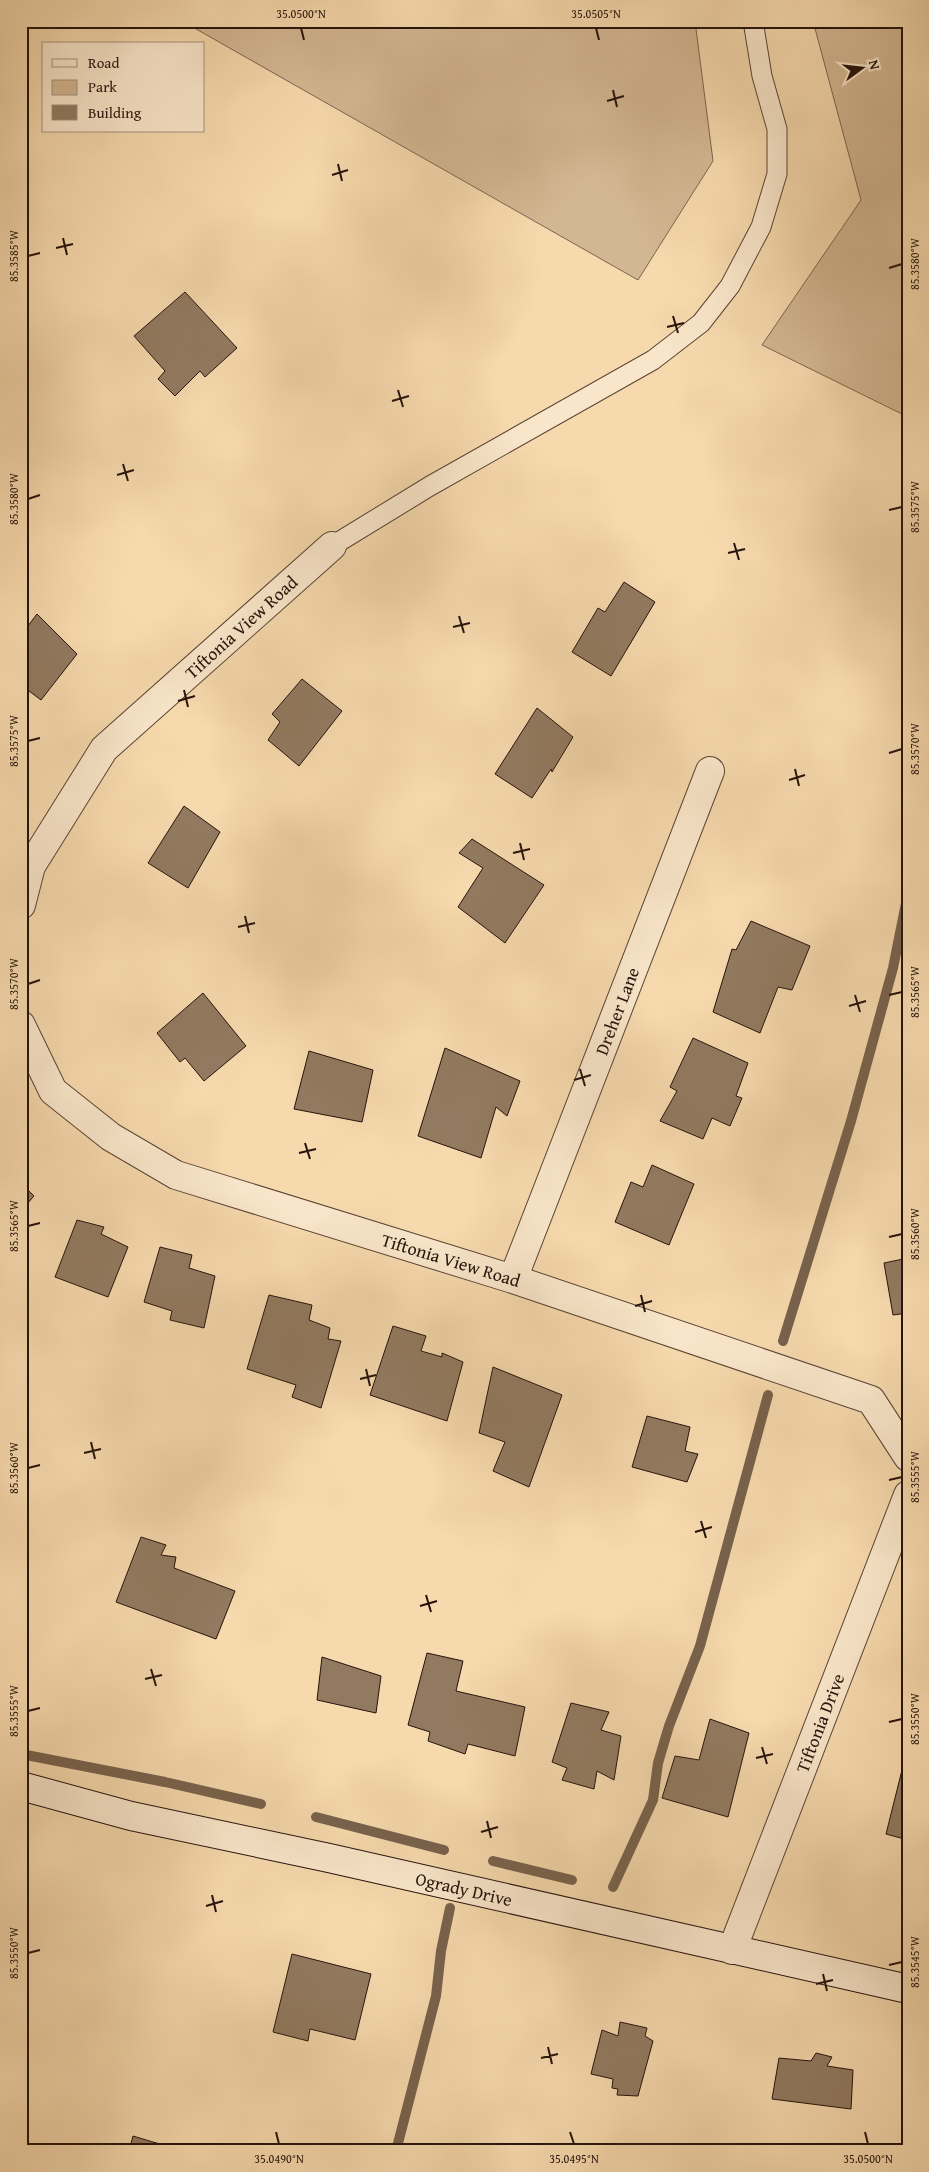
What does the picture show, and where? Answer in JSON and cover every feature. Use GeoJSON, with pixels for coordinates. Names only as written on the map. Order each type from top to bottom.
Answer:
{"type":"FeatureCollection","features":[{"type":"Feature","properties":{"kind":"street","name":"Tiftonia View Road"},"geometry":{"type":"LineString","coordinates":[[21,905],[31,866],[104,749],[332,546]]}},
{"type":"Feature","properties":{"kind":"street","name":"Dreher Lane"},"geometry":{"type":"LineString","coordinates":[[513,1279],[710,771]]}},
{"type":"Feature","properties":{"kind":"street","name":"Tiftonia View Road"},"geometry":{"type":"LineString","coordinates":[[21,1025],[53,1091],[111,1137],[176,1175],[513,1279],[871,1400],[908,1457]]}},
{"type":"Feature","properties":{"kind":"street","name":"Tiftonia Drive"},"geometry":{"type":"LineString","coordinates":[[732,1950],[908,1495]]}},
{"type":"Feature","properties":{"kind":"street","name":"Ogrady Drive"},"geometry":{"type":"LineString","coordinates":[[21,1786],[131,1816],[329,1858],[908,1989]]}},
{"type":"Feature","properties":{"kind":"lane"},"geometry":{"type":"LineString","coordinates":[[332,546],[462,467],[653,360],[701,323],[730,286],[761,227],[777,174],[777,128],[762,76],[753,21]]}},
{"type":"Feature","properties":{"kind":"green space"},"geometry":{"type":"Polygon","coordinates":[[[182,21],[695,21],[713,161],[638,280],[182,21]]]}},
{"type":"Feature","properties":{"kind":"green space"},"geometry":{"type":"Polygon","coordinates":[[[813,21],[908,21],[908,417],[762,345],[861,200],[813,21]]]}},
{"type":"Feature","properties":{"kind":"building"},"geometry":{"type":"Polygon","coordinates":[[[185,292],[237,348],[205,377],[200,371],[175,396],[158,379],[165,371],[134,336],[185,292]]]}},
{"type":"Feature","properties":{"kind":"building"},"geometry":{"type":"Polygon","coordinates":[[[624,582],[655,602],[611,676],[572,652],[598,608],[605,612],[624,582]]]}},
{"type":"Feature","properties":{"kind":"building"},"geometry":{"type":"Polygon","coordinates":[[[37,614],[77,654],[41,700],[21,685],[21,635],[37,614]]]}},
{"type":"Feature","properties":{"kind":"building"},"geometry":{"type":"Polygon","coordinates":[[[302,679],[342,711],[299,766],[268,740],[280,722],[272,714],[302,679]]]}},
{"type":"Feature","properties":{"kind":"building"},"geometry":{"type":"Polygon","coordinates":[[[537,708],[573,737],[552,772],[551,769],[532,798],[495,774],[537,708]]]}},
{"type":"Feature","properties":{"kind":"building"},"geometry":{"type":"Polygon","coordinates":[[[184,806],[220,832],[188,888],[148,863],[184,806]]]}},
{"type":"Feature","properties":{"kind":"building"},"geometry":{"type":"Polygon","coordinates":[[[472,839],[544,885],[505,943],[458,907],[483,868],[459,853],[472,839]]]}},
{"type":"Feature","properties":{"kind":"building"},"geometry":{"type":"Polygon","coordinates":[[[751,921],[810,946],[792,990],[778,987],[760,1033],[713,1012],[732,949],[736,950],[751,921]]]}},
{"type":"Feature","properties":{"kind":"building"},"geometry":{"type":"Polygon","coordinates":[[[203,993],[246,1046],[204,1081],[185,1058],[180,1062],[157,1033],[203,993]]]}},
{"type":"Feature","properties":{"kind":"building"},"geometry":{"type":"Polygon","coordinates":[[[693,1038],[748,1063],[736,1096],[742,1098],[730,1126],[712,1118],[703,1139],[660,1121],[677,1091],[670,1087],[693,1038]]]}},
{"type":"Feature","properties":{"kind":"building"},"geometry":{"type":"Polygon","coordinates":[[[445,1048],[520,1081],[507,1116],[496,1107],[481,1158],[418,1136],[445,1048]]]}},
{"type":"Feature","properties":{"kind":"building"},"geometry":{"type":"Polygon","coordinates":[[[309,1051],[373,1070],[362,1122],[294,1109],[309,1051]]]}},
{"type":"Feature","properties":{"kind":"building"},"geometry":{"type":"Polygon","coordinates":[[[652,1165],[694,1184],[669,1245],[615,1222],[631,1182],[643,1187],[652,1165]]]}},
{"type":"Feature","properties":{"kind":"building"},"geometry":{"type":"Polygon","coordinates":[[[21,1183],[34,1196],[21,1211],[21,1183]]]}},
{"type":"Feature","properties":{"kind":"building"},"geometry":{"type":"Polygon","coordinates":[[[77,1220],[104,1227],[101,1234],[128,1247],[108,1297],[55,1277],[77,1220]]]}},
{"type":"Feature","properties":{"kind":"building"},"geometry":{"type":"Polygon","coordinates":[[[160,1247],[192,1255],[189,1268],[215,1276],[204,1328],[170,1320],[172,1311],[144,1302],[160,1247]]]}},
{"type":"Feature","properties":{"kind":"building"},"geometry":{"type":"Polygon","coordinates":[[[908,1258],[908,1313],[893,1315],[884,1263],[908,1258]]]}},
{"type":"Feature","properties":{"kind":"building"},"geometry":{"type":"Polygon","coordinates":[[[269,1295],[312,1305],[309,1320],[330,1328],[328,1339],[341,1341],[321,1408],[292,1397],[296,1385],[247,1369],[269,1295]]]}},
{"type":"Feature","properties":{"kind":"building"},"geometry":{"type":"Polygon","coordinates":[[[393,1326],[426,1336],[421,1351],[442,1357],[442,1353],[463,1362],[447,1421],[370,1395],[393,1326]]]}},
{"type":"Feature","properties":{"kind":"building"},"geometry":{"type":"Polygon","coordinates":[[[493,1367],[562,1395],[529,1487],[493,1471],[505,1442],[479,1433],[493,1367]]]}},
{"type":"Feature","properties":{"kind":"building"},"geometry":{"type":"Polygon","coordinates":[[[647,1416],[690,1427],[685,1451],[698,1454],[687,1482],[632,1467],[647,1416]]]}},
{"type":"Feature","properties":{"kind":"building"},"geometry":{"type":"Polygon","coordinates":[[[141,1537],[166,1545],[161,1555],[176,1557],[174,1568],[235,1591],[216,1639],[116,1602],[141,1537]]]}},
{"type":"Feature","properties":{"kind":"building"},"geometry":{"type":"Polygon","coordinates":[[[21,1539],[26,1541],[21,1554],[21,1539]]]}},
{"type":"Feature","properties":{"kind":"building"},"geometry":{"type":"Polygon","coordinates":[[[427,1653],[463,1661],[456,1691],[525,1707],[515,1756],[468,1744],[465,1754],[428,1741],[430,1732],[408,1725],[427,1653]]]}},
{"type":"Feature","properties":{"kind":"building"},"geometry":{"type":"Polygon","coordinates":[[[322,1657],[381,1676],[376,1713],[317,1700],[322,1657]]]}},
{"type":"Feature","properties":{"kind":"building"},"geometry":{"type":"Polygon","coordinates":[[[571,1703],[609,1712],[601,1730],[621,1736],[614,1780],[597,1771],[594,1789],[562,1780],[567,1768],[552,1762],[571,1703]]]}},
{"type":"Feature","properties":{"kind":"building"},"geometry":{"type":"Polygon","coordinates":[[[710,1719],[749,1733],[728,1817],[662,1798],[675,1756],[699,1760],[710,1719]]]}},
{"type":"Feature","properties":{"kind":"building"},"geometry":{"type":"Polygon","coordinates":[[[908,1746],[908,1840],[886,1834],[908,1746]]]}},
{"type":"Feature","properties":{"kind":"building"},"geometry":{"type":"Polygon","coordinates":[[[292,1954],[371,1974],[355,2040],[310,2029],[308,2041],[273,2032],[292,1954]]]}},
{"type":"Feature","properties":{"kind":"building"},"geometry":{"type":"Polygon","coordinates":[[[620,2022],[647,2028],[645,2036],[653,2041],[638,2096],[617,2095],[618,2089],[612,2088],[613,2079],[591,2074],[602,2030],[618,2036],[620,2022]]]}},
{"type":"Feature","properties":{"kind":"building"},"geometry":{"type":"Polygon","coordinates":[[[816,2053],[832,2057],[827,2066],[853,2070],[851,2109],[772,2099],[779,2058],[811,2061],[816,2053]]]}},
{"type":"Feature","properties":{"kind":"building"},"geometry":{"type":"Polygon","coordinates":[[[133,2136],[183,2151],[129,2151],[133,2136]]]}},
{"type":"Feature","properties":{"kind":"waterway"},"geometry":{"type":"LineString","coordinates":[[783,1341],[851,1121],[893,968],[908,893]]}},
{"type":"Feature","properties":{"kind":"waterway"},"geometry":{"type":"LineString","coordinates":[[613,1887],[653,1800],[658,1763],[669,1726],[700,1646],[768,1395]]}},
{"type":"Feature","properties":{"kind":"waterway"},"geometry":{"type":"LineString","coordinates":[[21,1754],[165,1782],[261,1804]]}},
{"type":"Feature","properties":{"kind":"waterway"},"geometry":{"type":"LineString","coordinates":[[316,1817],[444,1850]]}},
{"type":"Feature","properties":{"kind":"waterway"},"geometry":{"type":"LineString","coordinates":[[493,1861],[572,1880]]}},
{"type":"Feature","properties":{"kind":"waterway"},"geometry":{"type":"LineString","coordinates":[[396,2151],[436,1996],[441,1951],[450,1908]]}}]}
